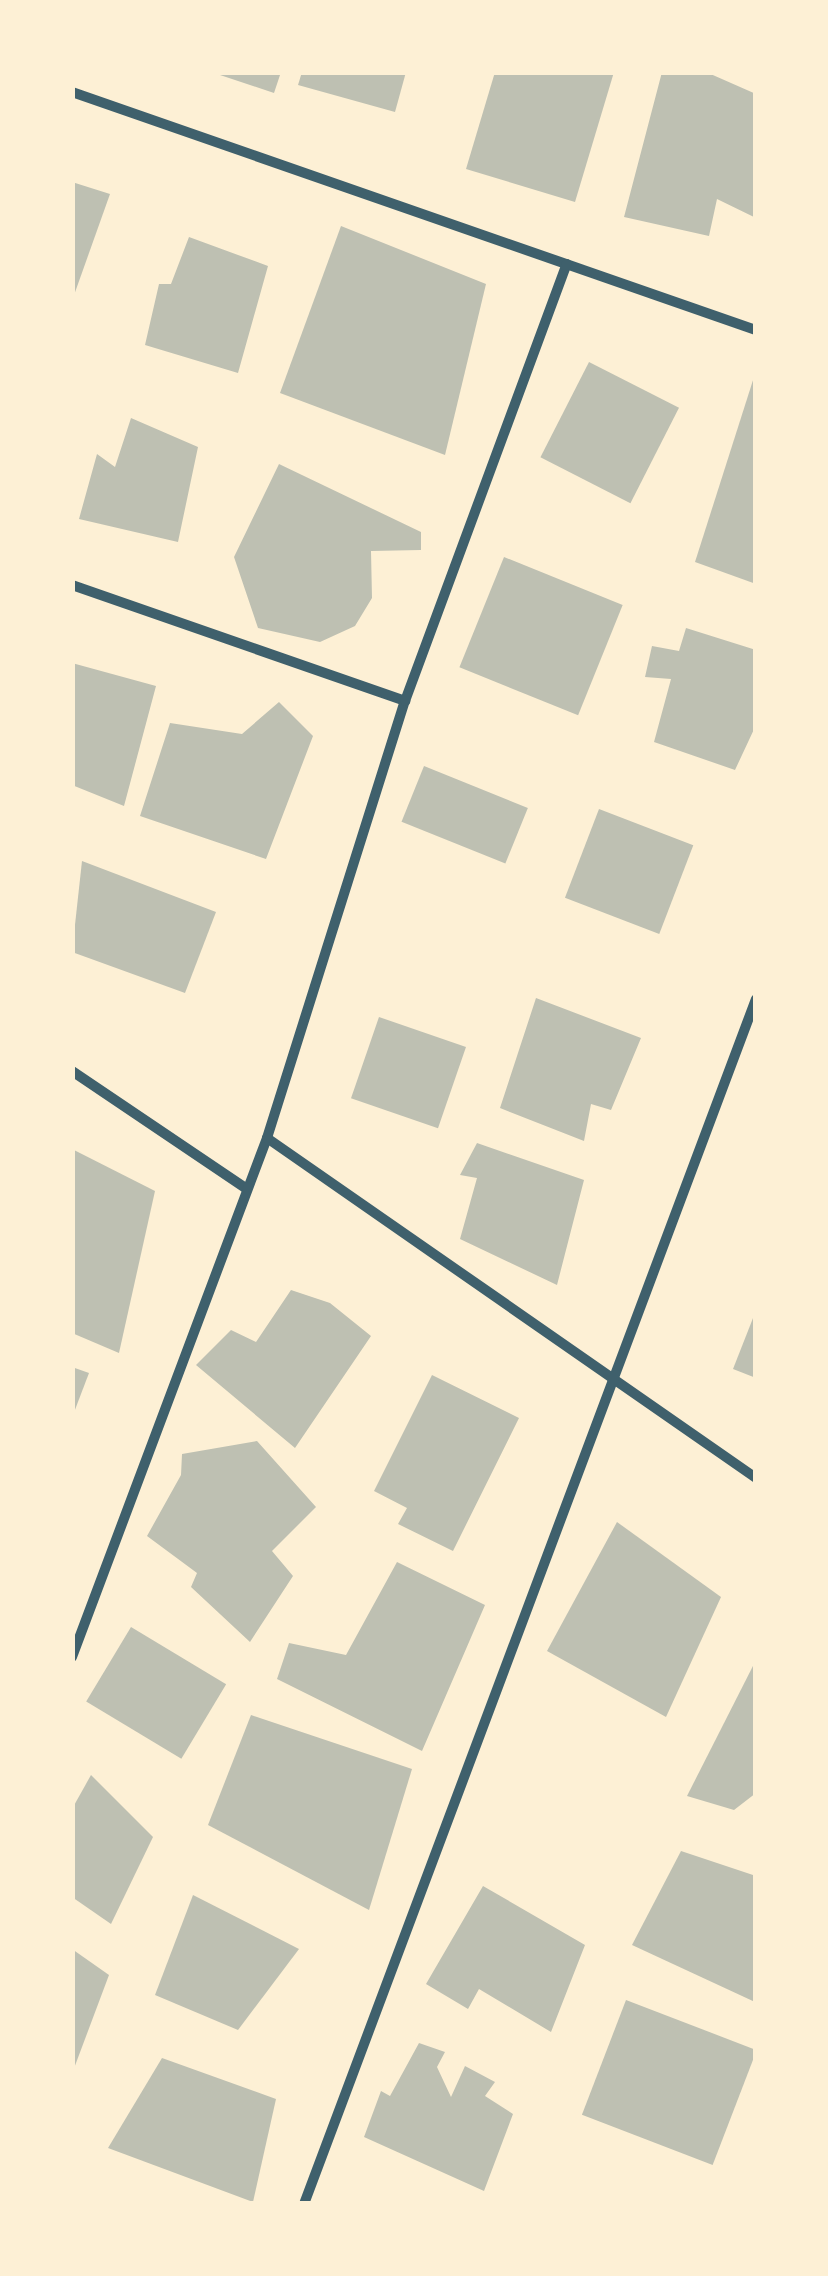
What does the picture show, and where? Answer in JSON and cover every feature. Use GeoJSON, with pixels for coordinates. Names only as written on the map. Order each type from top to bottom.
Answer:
{"type":"FeatureCollection","features":[{"type":"Feature","properties":{"kind":"street"},"geometry":{"type":"LineString","coordinates":[[72,92],[756,330]]}},
{"type":"Feature","properties":{"kind":"street"},"geometry":{"type":"LineString","coordinates":[[72,1657],[267,1138],[406,702],[567,264]]}},
{"type":"Feature","properties":{"kind":"street"},"geometry":{"type":"LineString","coordinates":[[72,584],[406,702]]}},
{"type":"Feature","properties":{"kind":"street"},"geometry":{"type":"LineString","coordinates":[[304,2204],[756,998]]}},
{"type":"Feature","properties":{"kind":"street"},"geometry":{"type":"LineString","coordinates":[[72,1071],[247,1189]]}},
{"type":"Feature","properties":{"kind":"street"},"geometry":{"type":"LineString","coordinates":[[267,1138],[756,1478]]}},
{"type":"Feature","properties":{"kind":"building"},"geometry":{"type":"Polygon","coordinates":[[[211,72],[281,72],[274,93],[211,72]]]}},
{"type":"Feature","properties":{"kind":"building"},"geometry":{"type":"Polygon","coordinates":[[[302,72],[406,72],[395,112],[298,85],[302,72]]]}},
{"type":"Feature","properties":{"kind":"building"},"geometry":{"type":"Polygon","coordinates":[[[495,72],[614,72],[575,202],[466,169],[495,72]]]}},
{"type":"Feature","properties":{"kind":"building"},"geometry":{"type":"Polygon","coordinates":[[[662,72],[706,72],[756,94],[756,218],[717,199],[709,236],[624,217],[662,72]]]}},
{"type":"Feature","properties":{"kind":"building"},"geometry":{"type":"Polygon","coordinates":[[[72,182],[110,194],[73,298],[72,298],[72,182]]]}},
{"type":"Feature","properties":{"kind":"building"},"geometry":{"type":"Polygon","coordinates":[[[341,226],[486,284],[445,455],[280,393],[341,226]]]}},
{"type":"Feature","properties":{"kind":"building"},"geometry":{"type":"Polygon","coordinates":[[[189,237],[268,266],[238,373],[145,345],[159,284],[171,284],[189,237]]]}},
{"type":"Feature","properties":{"kind":"building"},"geometry":{"type":"Polygon","coordinates":[[[589,362],[679,408],[630,503],[540,457],[589,362]]]}},
{"type":"Feature","properties":{"kind":"building"},"geometry":{"type":"Polygon","coordinates":[[[756,377],[756,584],[695,562],[756,377]]]}},
{"type":"Feature","properties":{"kind":"building"},"geometry":{"type":"Polygon","coordinates":[[[131,418],[198,447],[178,542],[79,519],[97,454],[115,467],[131,418]]]}},
{"type":"Feature","properties":{"kind":"building"},"geometry":{"type":"Polygon","coordinates":[[[279,464],[421,532],[421,550],[371,551],[372,598],[355,626],[320,642],[258,628],[234,557],[279,464]]]}},
{"type":"Feature","properties":{"kind":"building"},"geometry":{"type":"Polygon","coordinates":[[[504,557],[623,605],[578,715],[459,667],[504,557]]]}},
{"type":"Feature","properties":{"kind":"building"},"geometry":{"type":"Polygon","coordinates":[[[686,628],[756,650],[756,725],[735,770],[654,742],[671,679],[645,677],[652,646],[679,651],[686,628]]]}},
{"type":"Feature","properties":{"kind":"building"},"geometry":{"type":"Polygon","coordinates":[[[72,663],[156,686],[124,806],[72,785],[72,663]]]}},
{"type":"Feature","properties":{"kind":"building"},"geometry":{"type":"Polygon","coordinates":[[[279,702],[313,736],[266,859],[140,816],[170,723],[242,734],[279,702]]]}},
{"type":"Feature","properties":{"kind":"building"},"geometry":{"type":"Polygon","coordinates":[[[424,766],[528,808],[505,864],[402,822],[424,766]]]}},
{"type":"Feature","properties":{"kind":"building"},"geometry":{"type":"Polygon","coordinates":[[[599,809],[693,845],[659,934],[565,898],[599,809]]]}},
{"type":"Feature","properties":{"kind":"building"},"geometry":{"type":"Polygon","coordinates":[[[82,861],[216,912],[185,993],[72,952],[82,861]]]}},
{"type":"Feature","properties":{"kind":"building"},"geometry":{"type":"Polygon","coordinates":[[[536,998],[641,1038],[611,1110],[591,1104],[584,1141],[500,1108],[536,998]]]}},
{"type":"Feature","properties":{"kind":"building"},"geometry":{"type":"Polygon","coordinates":[[[379,1017],[466,1047],[438,1128],[351,1098],[379,1017]]]}},
{"type":"Feature","properties":{"kind":"building"},"geometry":{"type":"Polygon","coordinates":[[[477,1143],[584,1180],[557,1285],[460,1239],[477,1178],[460,1175],[477,1143]]]}},
{"type":"Feature","properties":{"kind":"building"},"geometry":{"type":"Polygon","coordinates":[[[72,1149],[155,1191],[119,1353],[72,1333],[72,1149]]]}},
{"type":"Feature","properties":{"kind":"building"},"geometry":{"type":"Polygon","coordinates":[[[291,1290],[330,1303],[371,1336],[295,1448],[196,1365],[231,1330],[256,1342],[291,1290]]]}},
{"type":"Feature","properties":{"kind":"building"},"geometry":{"type":"Polygon","coordinates":[[[756,1313],[756,1378],[733,1369],[756,1313]]]}},
{"type":"Feature","properties":{"kind":"building"},"geometry":{"type":"Polygon","coordinates":[[[72,1367],[89,1373],[73,1415],[72,1415],[72,1367]]]}},
{"type":"Feature","properties":{"kind":"building"},"geometry":{"type":"Polygon","coordinates":[[[432,1375],[519,1418],[453,1551],[398,1524],[407,1508],[374,1491],[432,1375]]]}},
{"type":"Feature","properties":{"kind":"building"},"geometry":{"type":"Polygon","coordinates":[[[257,1441],[316,1507],[272,1551],[293,1576],[250,1642],[191,1587],[197,1573],[147,1536],[181,1475],[182,1454],[257,1441]]]}},
{"type":"Feature","properties":{"kind":"building"},"geometry":{"type":"Polygon","coordinates":[[[617,1522],[721,1597],[666,1717],[547,1651],[617,1522]]]}},
{"type":"Feature","properties":{"kind":"building"},"geometry":{"type":"Polygon","coordinates":[[[397,1562],[485,1605],[422,1751],[277,1679],[289,1643],[346,1655],[397,1562]]]}},
{"type":"Feature","properties":{"kind":"building"},"geometry":{"type":"Polygon","coordinates":[[[131,1627],[226,1684],[181,1759],[86,1702],[131,1627]]]}},
{"type":"Feature","properties":{"kind":"building"},"geometry":{"type":"Polygon","coordinates":[[[756,1660],[756,1793],[734,1810],[687,1796],[756,1660]]]}},
{"type":"Feature","properties":{"kind":"building"},"geometry":{"type":"Polygon","coordinates":[[[251,1715],[412,1769],[369,1910],[208,1825],[251,1715]]]}},
{"type":"Feature","properties":{"kind":"building"},"geometry":{"type":"Polygon","coordinates":[[[91,1775],[153,1837],[111,1924],[72,1897],[72,1809],[91,1775]]]}},
{"type":"Feature","properties":{"kind":"building"},"geometry":{"type":"Polygon","coordinates":[[[681,1851],[756,1876],[755,2002],[632,1945],[681,1851]]]}},
{"type":"Feature","properties":{"kind":"building"},"geometry":{"type":"Polygon","coordinates":[[[483,1886],[585,1945],[551,2032],[479,1989],[468,2009],[426,1984],[483,1886]]]}},
{"type":"Feature","properties":{"kind":"building"},"geometry":{"type":"Polygon","coordinates":[[[193,1895],[299,1949],[238,2030],[155,1995],[193,1895]]]}},
{"type":"Feature","properties":{"kind":"building"},"geometry":{"type":"Polygon","coordinates":[[[72,1949],[109,1975],[73,2071],[72,2071],[72,1949]]]}},
{"type":"Feature","properties":{"kind":"building"},"geometry":{"type":"Polygon","coordinates":[[[626,2000],[756,2050],[713,2165],[582,2115],[626,2000]]]}},
{"type":"Feature","properties":{"kind":"building"},"geometry":{"type":"Polygon","coordinates":[[[419,2043],[445,2052],[437,2067],[451,2097],[465,2066],[495,2082],[485,2096],[513,2114],[484,2191],[364,2137],[381,2091],[390,2096],[419,2043]]]}},
{"type":"Feature","properties":{"kind":"building"},"geometry":{"type":"Polygon","coordinates":[[[162,2058],[276,2099],[253,2202],[108,2148],[162,2058]]]}}]}
